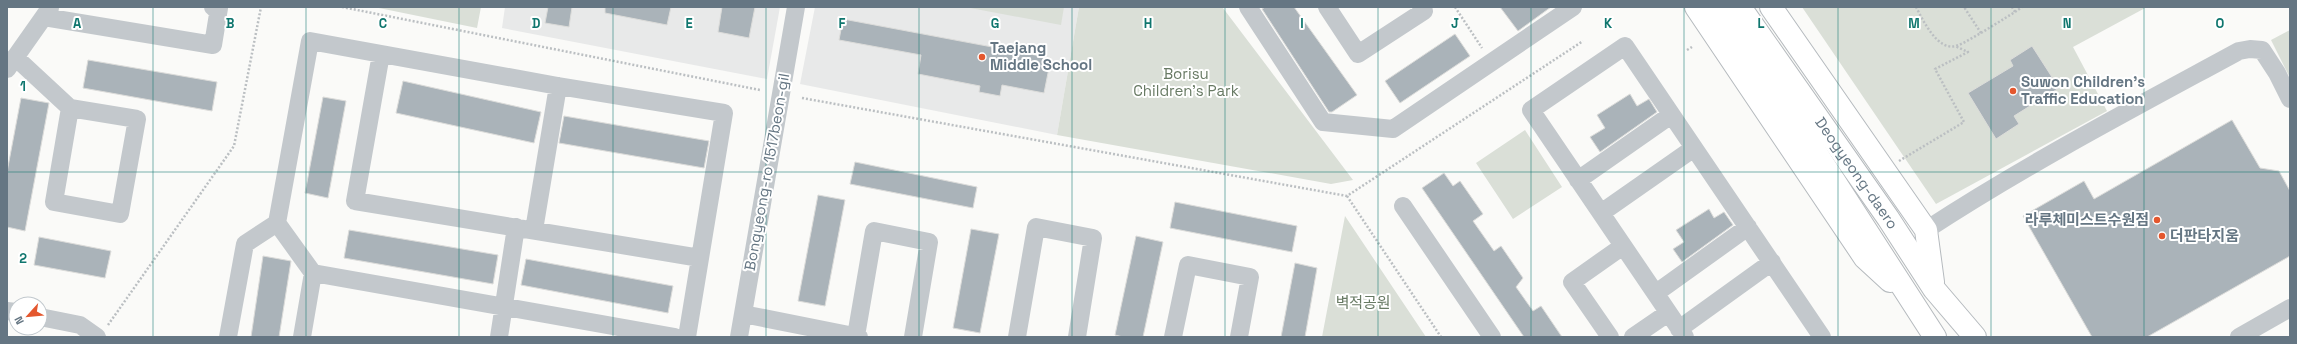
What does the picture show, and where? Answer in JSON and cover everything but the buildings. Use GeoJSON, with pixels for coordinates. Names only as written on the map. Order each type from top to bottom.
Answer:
{"type":"FeatureCollection","features":[{"type":"Feature","properties":{"kind":"main road"},"geometry":{"type":"LineString","coordinates":[[1696,7],[1865,258],[1914,303]]}},
{"type":"Feature","properties":{"kind":"main road","name":"Deogyeong-daero"},"geometry":{"type":"LineString","coordinates":[[1718,7],[1888,218],[1934,289],[1975,337]]}},
{"type":"Feature","properties":{"kind":"main road","name":"Deogyeong-daero"},"geometry":{"type":"LineString","coordinates":[[1740,7],[1935,337]]}},
{"type":"Feature","properties":{"kind":"main road"},"geometry":{"type":"LineString","coordinates":[[1771,7],[1926,230],[1934,289]]}},
{"type":"Feature","properties":{"kind":"street"},"geometry":{"type":"LineString","coordinates":[[70,108],[54,202],[120,214],[137,119],[70,108],[11,63],[47,12],[213,45],[219,8],[213,7]]}},
{"type":"Feature","properties":{"kind":"street","name":"Bongyeong-ro 1517beon-gil"},"geometry":{"type":"LineString","coordinates":[[739,337],[796,7]]}},
{"type":"Feature","properties":{"kind":"street"},"geometry":{"type":"LineString","coordinates":[[1248,7],[1323,122],[1393,129],[1573,7]]}},
{"type":"Feature","properties":{"kind":"street"},"geometry":{"type":"LineString","coordinates":[[1327,7],[1358,54],[1424,11],[1421,7]]}},
{"type":"Feature","properties":{"kind":"street"},"geometry":{"type":"LineString","coordinates":[[228,337],[244,244],[276,223],[310,41],[558,86],[724,113],[687,337]]}},
{"type":"Feature","properties":{"kind":"street"},"geometry":{"type":"LineString","coordinates":[[1772,262],[1682,333],[1531,110],[1625,46],[1772,262],[1822,337]]}},
{"type":"Feature","properties":{"kind":"street"},"geometry":{"type":"LineString","coordinates":[[1926,230],[2128,111],[2239,51],[2250,48],[2262,50],[2277,73],[2290,99]]}},
{"type":"Feature","properties":{"kind":"street"},"geometry":{"type":"LineString","coordinates":[[381,54],[355,201],[700,258]]}},
{"type":"Feature","properties":{"kind":"street"},"geometry":{"type":"LineString","coordinates":[[534,230],[558,86]]}},
{"type":"Feature","properties":{"kind":"street"},"geometry":{"type":"LineString","coordinates":[[1578,180],[1671,115]]}},
{"type":"Feature","properties":{"kind":"street"},"geometry":{"type":"LineString","coordinates":[[1601,213],[1694,148]]}},
{"type":"Feature","properties":{"kind":"street"},"geometry":{"type":"LineString","coordinates":[[1403,206],[1492,337]]}},
{"type":"Feature","properties":{"kind":"street"},"geometry":{"type":"LineString","coordinates":[[276,223],[313,273],[504,307],[605,331],[675,337]]}},
{"type":"Feature","properties":{"kind":"street"},"geometry":{"type":"LineString","coordinates":[[499,337],[516,227]]}},
{"type":"Feature","properties":{"kind":"street"},"geometry":{"type":"LineString","coordinates":[[1017,337],[1036,227],[1093,238],[1077,337]]}},
{"type":"Feature","properties":{"kind":"street"},"geometry":{"type":"LineString","coordinates":[[1656,293],[1748,227]]}},
{"type":"Feature","properties":{"kind":"street"},"geometry":{"type":"LineString","coordinates":[[743,314],[857,337],[874,231],[929,242],[913,337]]}},
{"type":"Feature","properties":{"kind":"street"},"geometry":{"type":"LineString","coordinates":[[1610,337],[1572,282],[1623,246]]}},
{"type":"Feature","properties":{"kind":"street"},"geometry":{"type":"LineString","coordinates":[[1175,337],[1188,265],[1250,277],[1239,337]]}},
{"type":"Feature","properties":{"kind":"street"},"geometry":{"type":"LineString","coordinates":[[302,337],[313,273]]}},
{"type":"Feature","properties":{"kind":"street"},"geometry":{"type":"LineString","coordinates":[[2239,337],[2290,308]]}},
{"type":"Feature","properties":{"kind":"street"},"geometry":{"type":"LineString","coordinates":[[1633,337],[1668,312]]}},
{"type":"Feature","properties":{"kind":"street"},"geometry":{"type":"LineString","coordinates":[[48,319],[80,325],[100,334]]}},
{"type":"Feature","properties":{"kind":"path"},"geometry":{"type":"LineString","coordinates":[[100,334],[234,146],[261,7]]}},
{"type":"Feature","properties":{"kind":"path"},"geometry":{"type":"LineString","coordinates":[[342,7],[760,90]]}},
{"type":"Feature","properties":{"kind":"path"},"geometry":{"type":"LineString","coordinates":[[1455,7],[1492,62]]}},
{"type":"Feature","properties":{"kind":"path"},"geometry":{"type":"LineString","coordinates":[[1899,162],[1964,122],[1936,69],[1968,52],[1955,46],[1945,45],[1934,36],[1916,7]]}},
{"type":"Feature","properties":{"kind":"path"},"geometry":{"type":"LineString","coordinates":[[1964,7],[1981,33]]}},
{"type":"Feature","properties":{"kind":"path"},"geometry":{"type":"LineString","coordinates":[[2012,7],[2015,12]]}},
{"type":"Feature","properties":{"kind":"path"},"geometry":{"type":"LineString","coordinates":[[1955,46],[1981,33],[2022,7]]}},
{"type":"Feature","properties":{"kind":"path"},"geometry":{"type":"LineString","coordinates":[[802,98],[1346,196],[1583,41]]}},
{"type":"Feature","properties":{"kind":"path"},"geometry":{"type":"LineString","coordinates":[[1687,50],[1692,47]]}},
{"type":"Feature","properties":{"kind":"path"},"geometry":{"type":"LineString","coordinates":[[1346,196],[1441,337]]}},
{"type":"Feature","properties":{"kind":"shaded area"},"geometry":{"type":"Polygon","coordinates":[[[505,7],[780,7],[767,79],[502,28],[505,7]]]}},
{"type":"Feature","properties":{"kind":"shaded area"},"geometry":{"type":"Polygon","coordinates":[[[815,7],[1079,7],[1057,135],[800,84],[815,7]]]}},
{"type":"Feature","properties":{"kind":"green space"},"geometry":{"type":"Polygon","coordinates":[[[374,7],[481,7],[477,28],[374,7]]]}},
{"type":"Feature","properties":{"kind":"green space"},"geometry":{"type":"Polygon","coordinates":[[[965,7],[1064,7],[1061,25],[965,7]]]}},
{"type":"Feature","properties":{"kind":"green space","name":"Borisu Children's Park"},"geometry":{"type":"Polygon","coordinates":[[[1079,7],[1223,8],[1353,180],[1331,184],[1057,135],[1079,7]]]}},
{"type":"Feature","properties":{"kind":"green space"},"geometry":{"type":"Polygon","coordinates":[[[1802,7],[2147,7],[2073,47],[2107,111],[1936,204],[1802,7]]]}},
{"type":"Feature","properties":{"kind":"green space"},"geometry":{"type":"Polygon","coordinates":[[[2290,30],[2290,78],[2271,40],[2290,30]]]}},
{"type":"Feature","properties":{"kind":"green space"},"geometry":{"type":"Polygon","coordinates":[[[1525,130],[1562,187],[1513,219],[1476,163],[1525,130]]]}},
{"type":"Feature","properties":{"kind":"green space","name":"벽적공원"},"geometry":{"type":"Polygon","coordinates":[[[1345,216],[1426,337],[1322,337],[1345,216]]]}},
{"type":"Feature","properties":{"kind":"place","name":"Taejang Middle School"},"geometry":{"type":"Point","coordinates":[982,57]}},
{"type":"Feature","properties":{"kind":"place","name":"Suwon Children's Traffic Education"},"geometry":{"type":"Point","coordinates":[2013,91]}},
{"type":"Feature","properties":{"kind":"place","name":"라루체미스트수원점"},"geometry":{"type":"Point","coordinates":[2157,220]}},
{"type":"Feature","properties":{"kind":"place","name":"더판타지움"},"geometry":{"type":"Point","coordinates":[2162,236]}}]}
